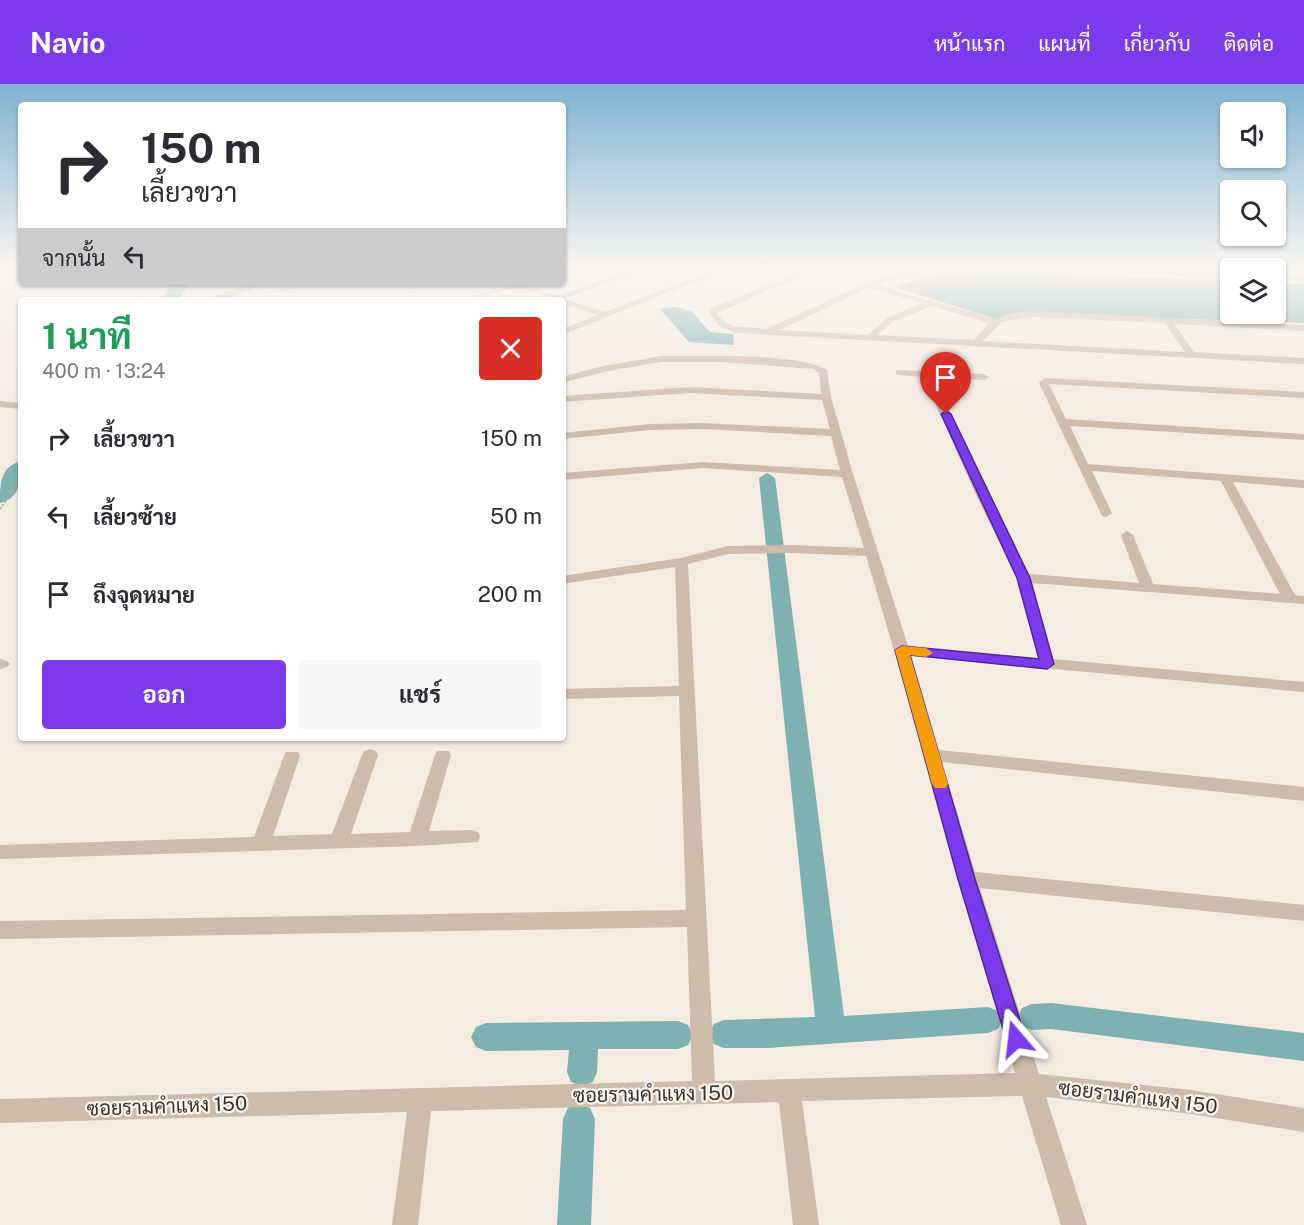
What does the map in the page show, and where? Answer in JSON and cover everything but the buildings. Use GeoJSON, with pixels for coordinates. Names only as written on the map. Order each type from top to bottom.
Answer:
{"type":"FeatureCollection","features":[{"type":"Feature","properties":{"kind":"street"},"geometry":{"type":"LineString","coordinates":[[566,330],[592,320]]}},
{"type":"Feature","properties":{"kind":"street"},"geometry":{"type":"LineString","coordinates":[[719,320],[731,329],[769,332],[1304,361]]}},
{"type":"Feature","properties":{"kind":"street"},"geometry":{"type":"LineString","coordinates":[[769,332],[794,320]]}},
{"type":"Feature","properties":{"kind":"street"},"geometry":{"type":"LineString","coordinates":[[871,337],[876,330],[891,320]]}},
{"type":"Feature","properties":{"kind":"street"},"geometry":{"type":"LineString","coordinates":[[988,320],[994,322]]}},
{"type":"Feature","properties":{"kind":"street"},"geometry":{"type":"LineString","coordinates":[[977,343],[994,322],[999,320]]}},
{"type":"Feature","properties":{"kind":"street"},"geometry":{"type":"LineString","coordinates":[[1138,320],[1304,328]]}},
{"type":"Feature","properties":{"kind":"street"},"geometry":{"type":"LineString","coordinates":[[1168,322],[1191,354]]}},
{"type":"Feature","properties":{"kind":"street"},"geometry":{"type":"LineString","coordinates":[[566,379],[649,360],[690,358],[816,367],[824,372],[826,397],[847,474],[902,650],[967,879],[1074,1225]]}},
{"type":"Feature","properties":{"kind":"street"},"geometry":{"type":"LineString","coordinates":[[898,372],[984,377]]}},
{"type":"Feature","properties":{"kind":"street"},"geometry":{"type":"LineString","coordinates":[[928,374],[981,493],[1024,578],[1047,664]]}},
{"type":"Feature","properties":{"kind":"street"},"geometry":{"type":"LineString","coordinates":[[1106,513],[1045,381],[1304,395]]}},
{"type":"Feature","properties":{"kind":"street"},"geometry":{"type":"LineString","coordinates":[[566,399],[689,390],[826,397]]}},
{"type":"Feature","properties":{"kind":"street"},"geometry":{"type":"LineString","coordinates":[[2,405],[18,406]]}},
{"type":"Feature","properties":{"kind":"street"},"geometry":{"type":"LineString","coordinates":[[1062,422],[1304,437]]}},
{"type":"Feature","properties":{"kind":"street"},"geometry":{"type":"LineString","coordinates":[[566,436],[650,427],[702,426],[836,433]]}},
{"type":"Feature","properties":{"kind":"street"},"geometry":{"type":"LineString","coordinates":[[566,477],[703,465],[847,474]]}},
{"type":"Feature","properties":{"kind":"street"},"geometry":{"type":"LineString","coordinates":[[1083,467],[1304,484]]}},
{"type":"Feature","properties":{"kind":"street"},"geometry":{"type":"LineString","coordinates":[[1225,478],[1297,600]]}},
{"type":"Feature","properties":{"kind":"street"},"geometry":{"type":"LineString","coordinates":[[1127,535],[1148,588]]}},
{"type":"Feature","properties":{"kind":"street"},"geometry":{"type":"LineString","coordinates":[[566,579],[681,562],[728,550],[765,548],[870,552]]}},
{"type":"Feature","properties":{"kind":"street"},"geometry":{"type":"LineString","coordinates":[[681,562],[704,1093]]}},
{"type":"Feature","properties":{"kind":"street"},"geometry":{"type":"LineString","coordinates":[[1024,578],[1297,600]]}},
{"type":"Feature","properties":{"kind":"street"},"geometry":{"type":"LineString","coordinates":[[902,650],[1304,687]]}},
{"type":"Feature","properties":{"kind":"street"},"geometry":{"type":"LineString","coordinates":[[566,694],[686,691]]}},
{"type":"Feature","properties":{"kind":"street"},"geometry":{"type":"LineString","coordinates":[[339,842],[370,755]]}},
{"type":"Feature","properties":{"kind":"street"},"geometry":{"type":"LineString","coordinates":[[417,839],[443,755]]}},
{"type":"Feature","properties":{"kind":"street"},"geometry":{"type":"LineString","coordinates":[[932,755],[1304,794]]}},
{"type":"Feature","properties":{"kind":"street"},"geometry":{"type":"LineString","coordinates":[[261,844],[292,756]]}},
{"type":"Feature","properties":{"kind":"street"},"geometry":{"type":"LineString","coordinates":[[0,852],[471,837]]}},
{"type":"Feature","properties":{"kind":"street"},"geometry":{"type":"LineString","coordinates":[[967,879],[1304,913]]}},
{"type":"Feature","properties":{"kind":"street"},"geometry":{"type":"LineString","coordinates":[[0,930],[695,918]]}},
{"type":"Feature","properties":{"kind":"street","name":"ซอยรามคำแหง 150"},"geometry":{"type":"LineString","coordinates":[[0,1111],[1030,1084],[1191,1102],[1302,1124]]}},
{"type":"Feature","properties":{"kind":"street"},"geometry":{"type":"LineString","coordinates":[[789,1090],[806,1225]]}},
{"type":"Feature","properties":{"kind":"street"},"geometry":{"type":"LineString","coordinates":[[405,1225],[421,1099]]}},
{"type":"Feature","properties":{"kind":"path"},"geometry":{"type":"LineString","coordinates":[[0,509],[18,484]]}},
{"type":"Feature","properties":{"kind":"water"},"geometry":{"type":"Polygon","coordinates":[[[670,320],[699,320],[710,332],[733,334],[734,345],[689,342],[670,320]]]}},
{"type":"Feature","properties":{"kind":"water"},"geometry":{"type":"Polygon","coordinates":[[[1286,320],[1304,320],[1304,323],[1286,322],[1286,320]]]}},
{"type":"Feature","properties":{"kind":"waterway"},"geometry":{"type":"LineString","coordinates":[[0,495],[18,473]]}},
{"type":"Feature","properties":{"kind":"waterway"},"geometry":{"type":"LineString","coordinates":[[767,478],[831,1029]]}},
{"type":"Feature","properties":{"kind":"waterway"},"geometry":{"type":"LineString","coordinates":[[1032,1017],[1051,1016],[1304,1047]]}},
{"type":"Feature","properties":{"kind":"waterway"},"geometry":{"type":"LineString","coordinates":[[724,1034],[767,1034],[988,1020]]}},
{"type":"Feature","properties":{"kind":"waterway"},"geometry":{"type":"LineString","coordinates":[[486,1037],[678,1035]]}},
{"type":"Feature","properties":{"kind":"waterway"},"geometry":{"type":"LineString","coordinates":[[582,1072],[584,1036]]}},
{"type":"Feature","properties":{"kind":"waterway"},"geometry":{"type":"LineString","coordinates":[[574,1225],[579,1119]]}},
{"type":"Feature","properties":{"kind":"slow traffic"},"geometry":{"type":"LineString","coordinates":[[926,653],[902,650],[940,784]]}},
{"type":"Feature","properties":{"kind":"route"},"geometry":{"type":"LineString","coordinates":[[946,414],[981,493],[1024,578],[1047,664],[902,650],[967,879],[1016,1039]]}}]}
